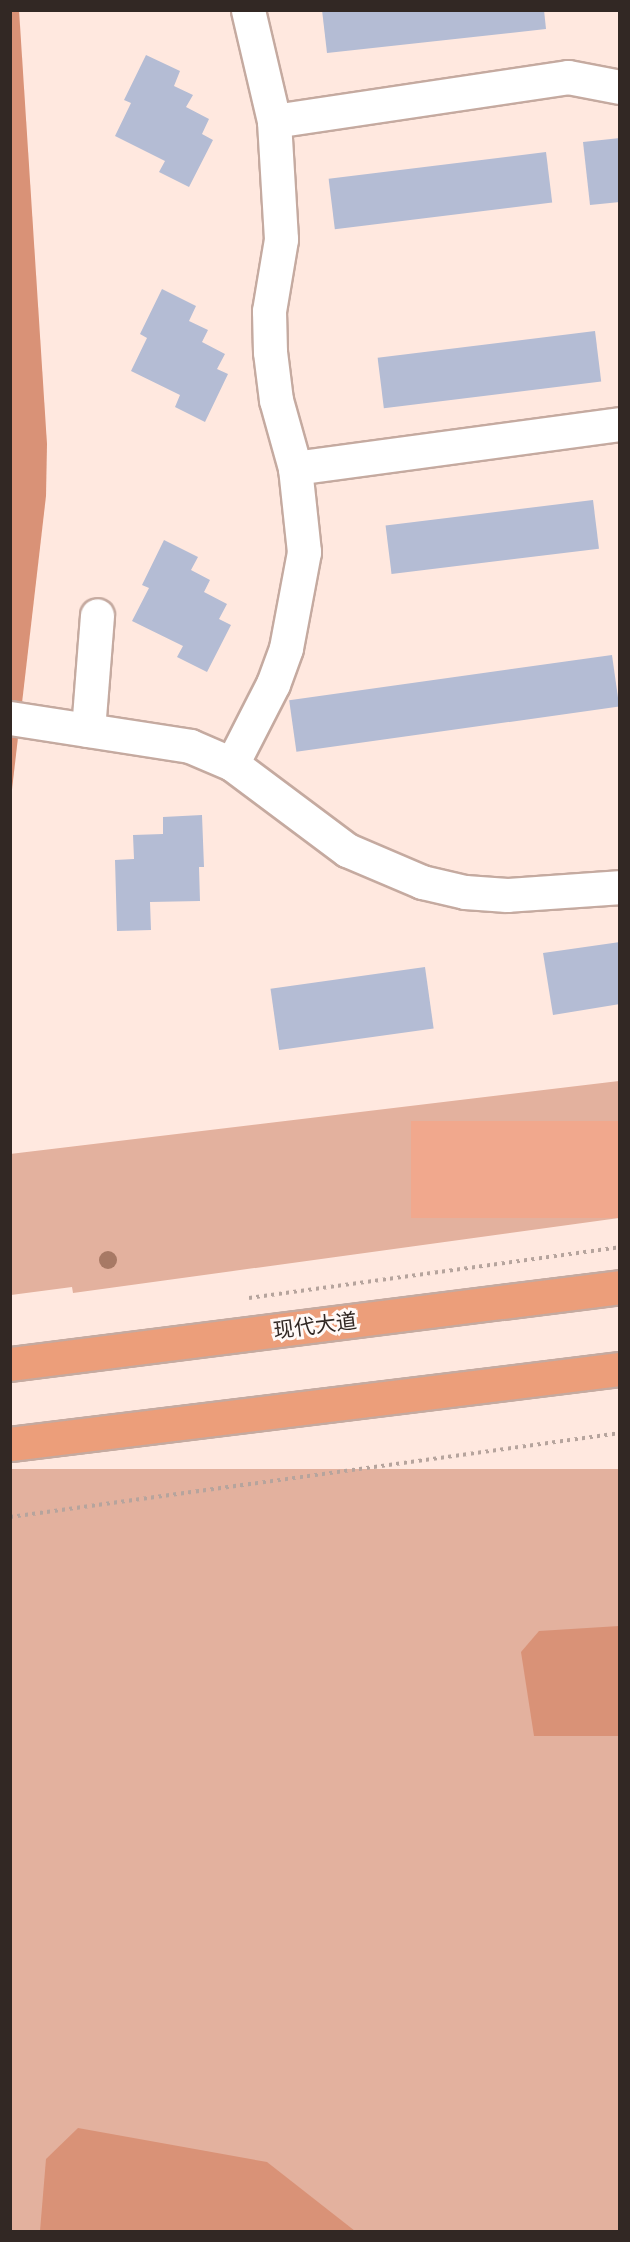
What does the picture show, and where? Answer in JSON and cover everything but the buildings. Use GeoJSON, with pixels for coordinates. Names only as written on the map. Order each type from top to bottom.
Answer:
{"type":"FeatureCollection","features":[{"type":"Feature","properties":{"kind":"main road","name":"现代大道"},"geometry":{"type":"LineString","coordinates":[[10,1364],[620,1287]]}},
{"type":"Feature","properties":{"kind":"main road"},"geometry":{"type":"LineString","coordinates":[[10,1444],[620,1369]]}},
{"type":"Feature","properties":{"kind":"street"},"geometry":{"type":"LineString","coordinates":[[232,764],[273,684],[296,606],[304,552],[295,468],[276,400],[270,352],[269,310],[281,239],[274,121],[248,10]]}},
{"type":"Feature","properties":{"kind":"street"},"geometry":{"type":"LineString","coordinates":[[274,121],[568,77],[620,87]]}},
{"type":"Feature","properties":{"kind":"street"},"geometry":{"type":"LineString","coordinates":[[295,468],[620,424]]}},
{"type":"Feature","properties":{"kind":"street"},"geometry":{"type":"LineString","coordinates":[[88,730],[97,615]]}},
{"type":"Feature","properties":{"kind":"street"},"geometry":{"type":"LineString","coordinates":[[10,718],[190,746],[232,764],[347,850],[422,882],[465,892],[507,895],[620,887]]}},
{"type":"Feature","properties":{"kind":"path"},"geometry":{"type":"LineString","coordinates":[[245,1299],[620,1247]]}},
{"type":"Feature","properties":{"kind":"path"},"geometry":{"type":"LineString","coordinates":[[10,1517],[620,1433]]}},
{"type":"Feature","properties":{"kind":"shaded area"},"geometry":{"type":"Polygon","coordinates":[[[19,10],[47,444],[46,496],[11,798],[10,11],[19,10]]]}},
{"type":"Feature","properties":{"kind":"shaded area"},"geometry":{"type":"Polygon","coordinates":[[[619,1081],[619,1218],[73,1293],[72,1287],[11,1295],[10,1154],[619,1081]]]}},
{"type":"Feature","properties":{"kind":"shaded area"},"geometry":{"type":"Polygon","coordinates":[[[411,1121],[619,1121],[619,1218],[411,1218],[411,1121]]]}},
{"type":"Feature","properties":{"kind":"shaded area"},"geometry":{"type":"Polygon","coordinates":[[[10,1469],[619,1469],[619,2231],[10,2231],[10,1469]]]}},
{"type":"Feature","properties":{"kind":"shaded area"},"geometry":{"type":"Polygon","coordinates":[[[619,1626],[619,1736],[534,1736],[521,1652],[539,1631],[619,1626]]]}},
{"type":"Feature","properties":{"kind":"shaded area"},"geometry":{"type":"Polygon","coordinates":[[[78,2128],[267,2162],[355,2231],[40,2231],[46,2159],[78,2128]]]}}]}
